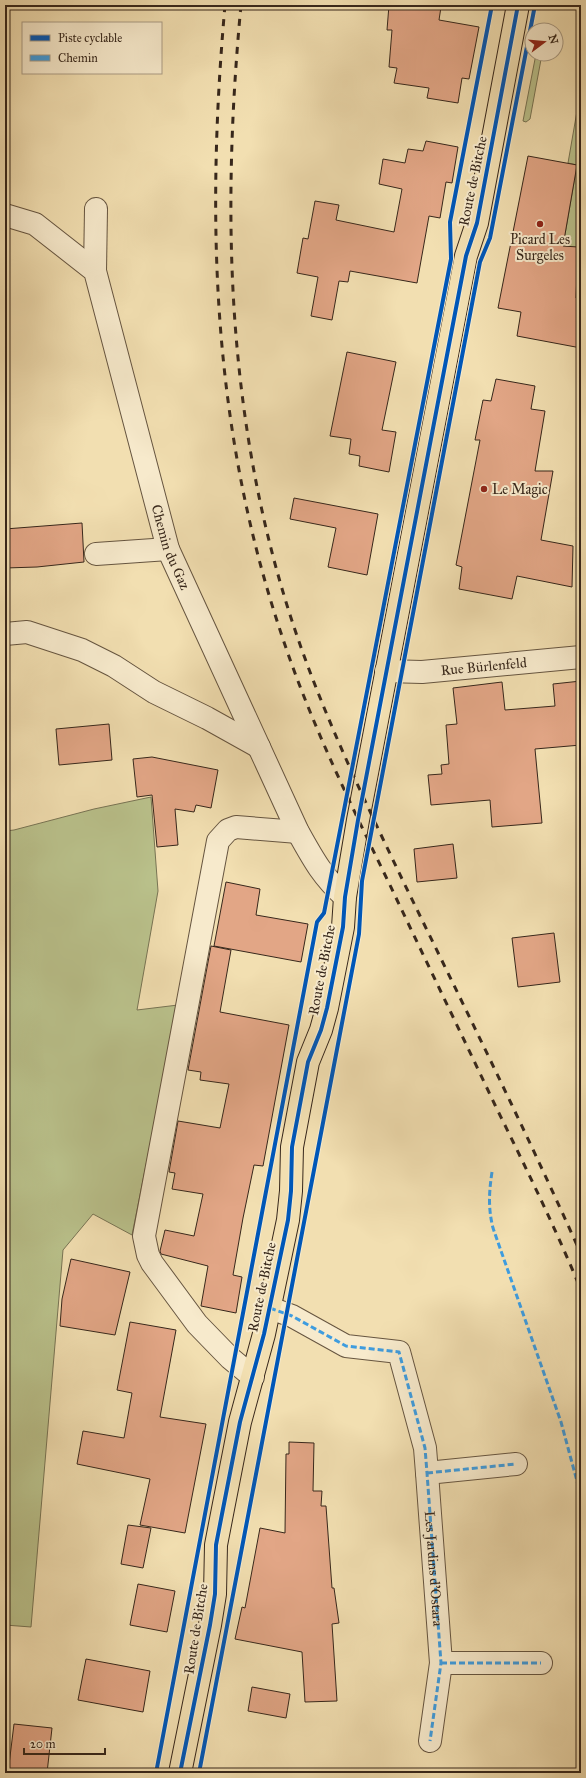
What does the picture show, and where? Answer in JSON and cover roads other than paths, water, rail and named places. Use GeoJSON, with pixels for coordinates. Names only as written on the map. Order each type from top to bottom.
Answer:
{"type":"FeatureCollection","features":[{"type":"Feature","properties":{"kind":"main road","name":"Route de Bitche"},"geometry":{"type":"LineString","coordinates":[[180,1773],[210,1625],[214,1594],[216,1545],[222,1514],[240,1422],[270,1308],[288,1220],[291,1191],[292,1147],[308,1062],[321,1030],[327,1008],[342,927],[345,897],[386,671],[466,256],[477,223],[518,5]]}},
{"type":"Feature","properties":{"kind":"street","name":"Chemin du Gaz"},"geometry":{"type":"LineString","coordinates":[[96,209],[95,271],[168,549],[298,832],[316,865],[327,880],[345,897]]}},
{"type":"Feature","properties":{"kind":"street"},"geometry":{"type":"LineString","coordinates":[[5,215],[35,224],[95,271]]}},
{"type":"Feature","properties":{"kind":"street"},"geometry":{"type":"LineString","coordinates":[[96,554],[168,549]]}},
{"type":"Feature","properties":{"kind":"street"},"geometry":{"type":"LineString","coordinates":[[5,634],[27,632],[82,650],[114,666],[154,692],[259,747]]}},
{"type":"Feature","properties":{"kind":"street","name":"Rue Bürlenfeld"},"geometry":{"type":"LineString","coordinates":[[386,671],[422,672],[581,657]]}},
{"type":"Feature","properties":{"kind":"street"},"geometry":{"type":"LineString","coordinates":[[253,1377],[230,1358],[197,1324],[152,1263],[148,1255],[144,1236],[218,841],[228,830],[236,827],[298,832]]}},
{"type":"Feature","properties":{"kind":"street","name":"Les Jardins d'Ostara"},"geometry":{"type":"LineString","coordinates":[[270,1308],[292,1316],[346,1346],[399,1352],[425,1448],[427,1473],[441,1663],[430,1740]]}},
{"type":"Feature","properties":{"kind":"street"},"geometry":{"type":"LineString","coordinates":[[427,1473],[516,1464]]}},
{"type":"Feature","properties":{"kind":"street"},"geometry":{"type":"LineString","coordinates":[[441,1663],[541,1663]]}},
{"type":"Feature","properties":{"kind":"railway"},"geometry":{"type":"LineString","coordinates":[[225,5],[219,85],[216,165],[216,244],[220,322],[228,400],[240,478],[258,555],[292,665],[330,760],[540,1197],[581,1290]]}},
{"type":"Feature","properties":{"kind":"railway"},"geometry":{"type":"LineString","coordinates":[[241,5],[235,81],[232,156],[231,231],[234,306],[240,380],[251,454],[266,528],[286,602],[311,674],[355,780],[472,1021],[581,1254]]}},
{"type":"Feature","properties":{"kind":"place","name":"Picard Les Surgeles"},"geometry":{"type":"Point","coordinates":[540,224]}},
{"type":"Feature","properties":{"kind":"place","name":"Le Magic"},"geometry":{"type":"Point","coordinates":[484,489]}}]}
